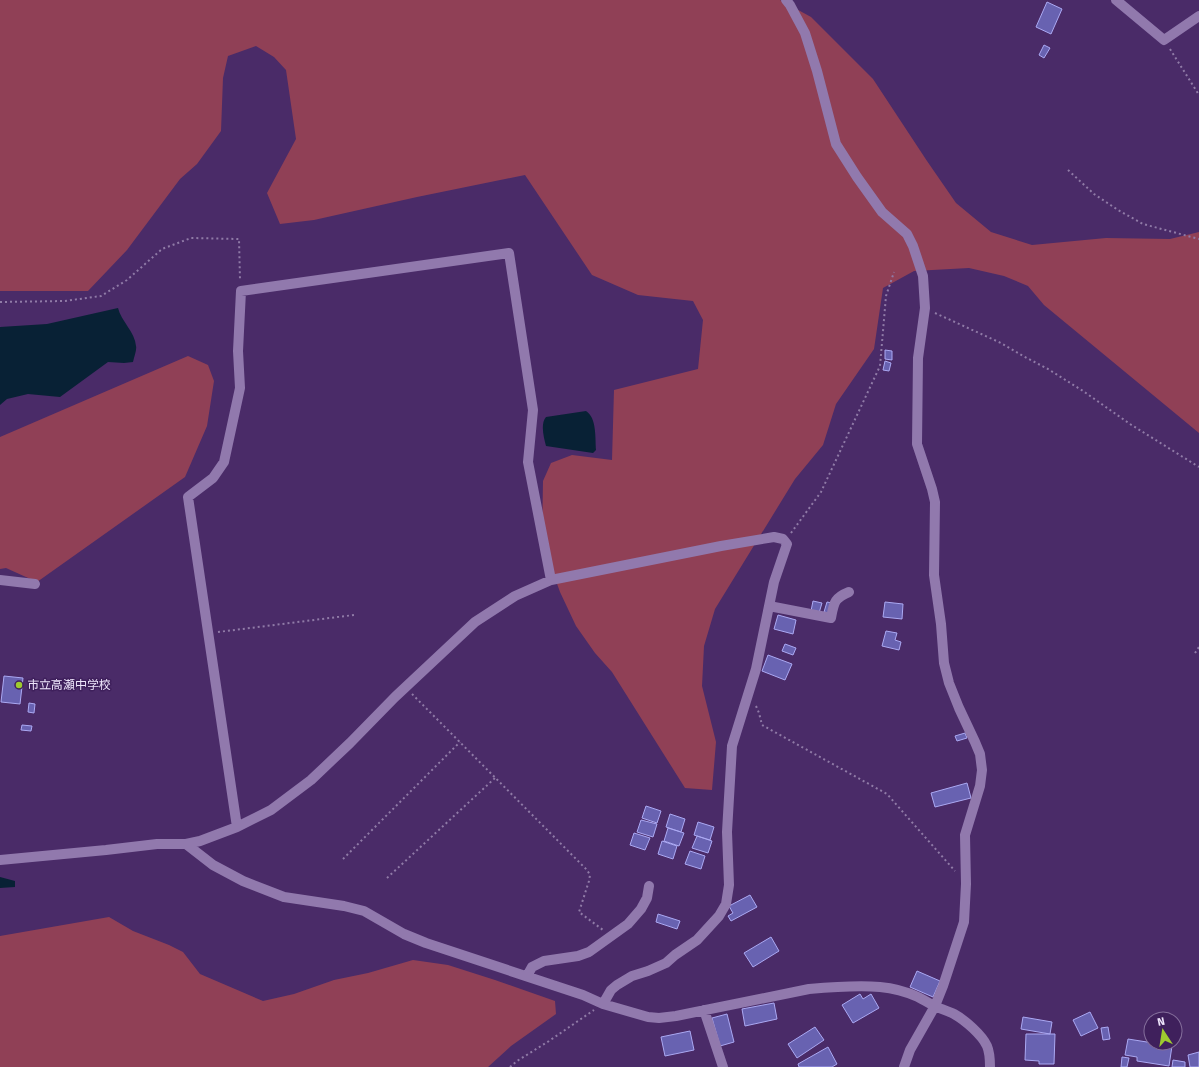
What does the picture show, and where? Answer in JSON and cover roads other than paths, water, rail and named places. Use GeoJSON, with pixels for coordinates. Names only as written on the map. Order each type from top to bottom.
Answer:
{"type":"FeatureCollection","features":[{"type":"Feature","properties":{"kind":"street"},"geometry":{"type":"LineString","coordinates":[[786,0],[805,33],[817,70],[836,144],[882,212],[907,234],[913,246],[923,276],[925,308],[918,358],[917,444],[935,502],[934,575],[941,624],[944,663],[951,689],[980,754],[982,770],[980,786],[965,835],[966,884],[964,922],[935,1006],[910,1050],[904,1067]]}},
{"type":"Feature","properties":{"kind":"street"},"geometry":{"type":"LineString","coordinates":[[1116,0],[1164,40],[1199,16]]}},
{"type":"Feature","properties":{"kind":"street"},"geometry":{"type":"LineString","coordinates":[[237,827],[188,497],[213,478],[224,462],[240,388],[238,351],[241,291],[509,253],[533,410],[528,462],[551,580]]}},
{"type":"Feature","properties":{"kind":"street"},"geometry":{"type":"LineString","coordinates":[[0,860],[157,844],[186,844],[200,841],[237,827],[272,810],[311,780],[475,622],[515,596],[551,580],[721,546],[774,537],[781,538],[787,544],[774,582],[756,669],[732,746],[727,832],[728,885],[726,904],[719,916],[697,940],[666,963],[632,976],[617,984],[611,990],[603,1004]]}},
{"type":"Feature","properties":{"kind":"street"},"geometry":{"type":"LineString","coordinates":[[0,580],[35,584]]}},
{"type":"Feature","properties":{"kind":"street"},"geometry":{"type":"LineString","coordinates":[[769,606],[831,618],[835,602],[842,594],[849,592]]}},
{"type":"Feature","properties":{"kind":"street"},"geometry":{"type":"LineString","coordinates":[[186,844],[213,865],[243,881],[284,897],[344,906],[364,911],[404,934],[426,943],[583,995],[603,1004],[648,1017],[659,1018],[676,1016],[809,989],[855,986],[880,987],[899,991],[917,996],[955,1015],[978,1033],[987,1046],[990,1056],[990,1067]]}},
{"type":"Feature","properties":{"kind":"street"},"geometry":{"type":"LineString","coordinates":[[527,976],[532,967],[539,963],[578,956],[588,952],[628,924],[641,909],[647,898],[649,886]]}},
{"type":"Feature","properties":{"kind":"street"},"geometry":{"type":"LineString","coordinates":[[704,1010],[723,1067]]}},
{"type":"Feature","properties":{"kind":"water"},"geometry":{"type":"Polygon","coordinates":[[[118,308],[135,341],[136,349],[133,362],[108,362],[60,397],[28,394],[7,399],[0,405],[0,327],[47,324],[118,308]]]}},
{"type":"Feature","properties":{"kind":"water"},"geometry":{"type":"Polygon","coordinates":[[[586,411],[592,418],[595,429],[596,450],[593,453],[546,446],[543,423],[546,417],[586,411]]]}},
{"type":"Feature","properties":{"kind":"water"},"geometry":{"type":"Polygon","coordinates":[[[0,877],[15,881],[15,887],[0,888],[0,877]]]}},
{"type":"Feature","properties":{"kind":"place","name":"市立高瀬中学校"},"geometry":{"type":"Point","coordinates":[19,685]}}]}
